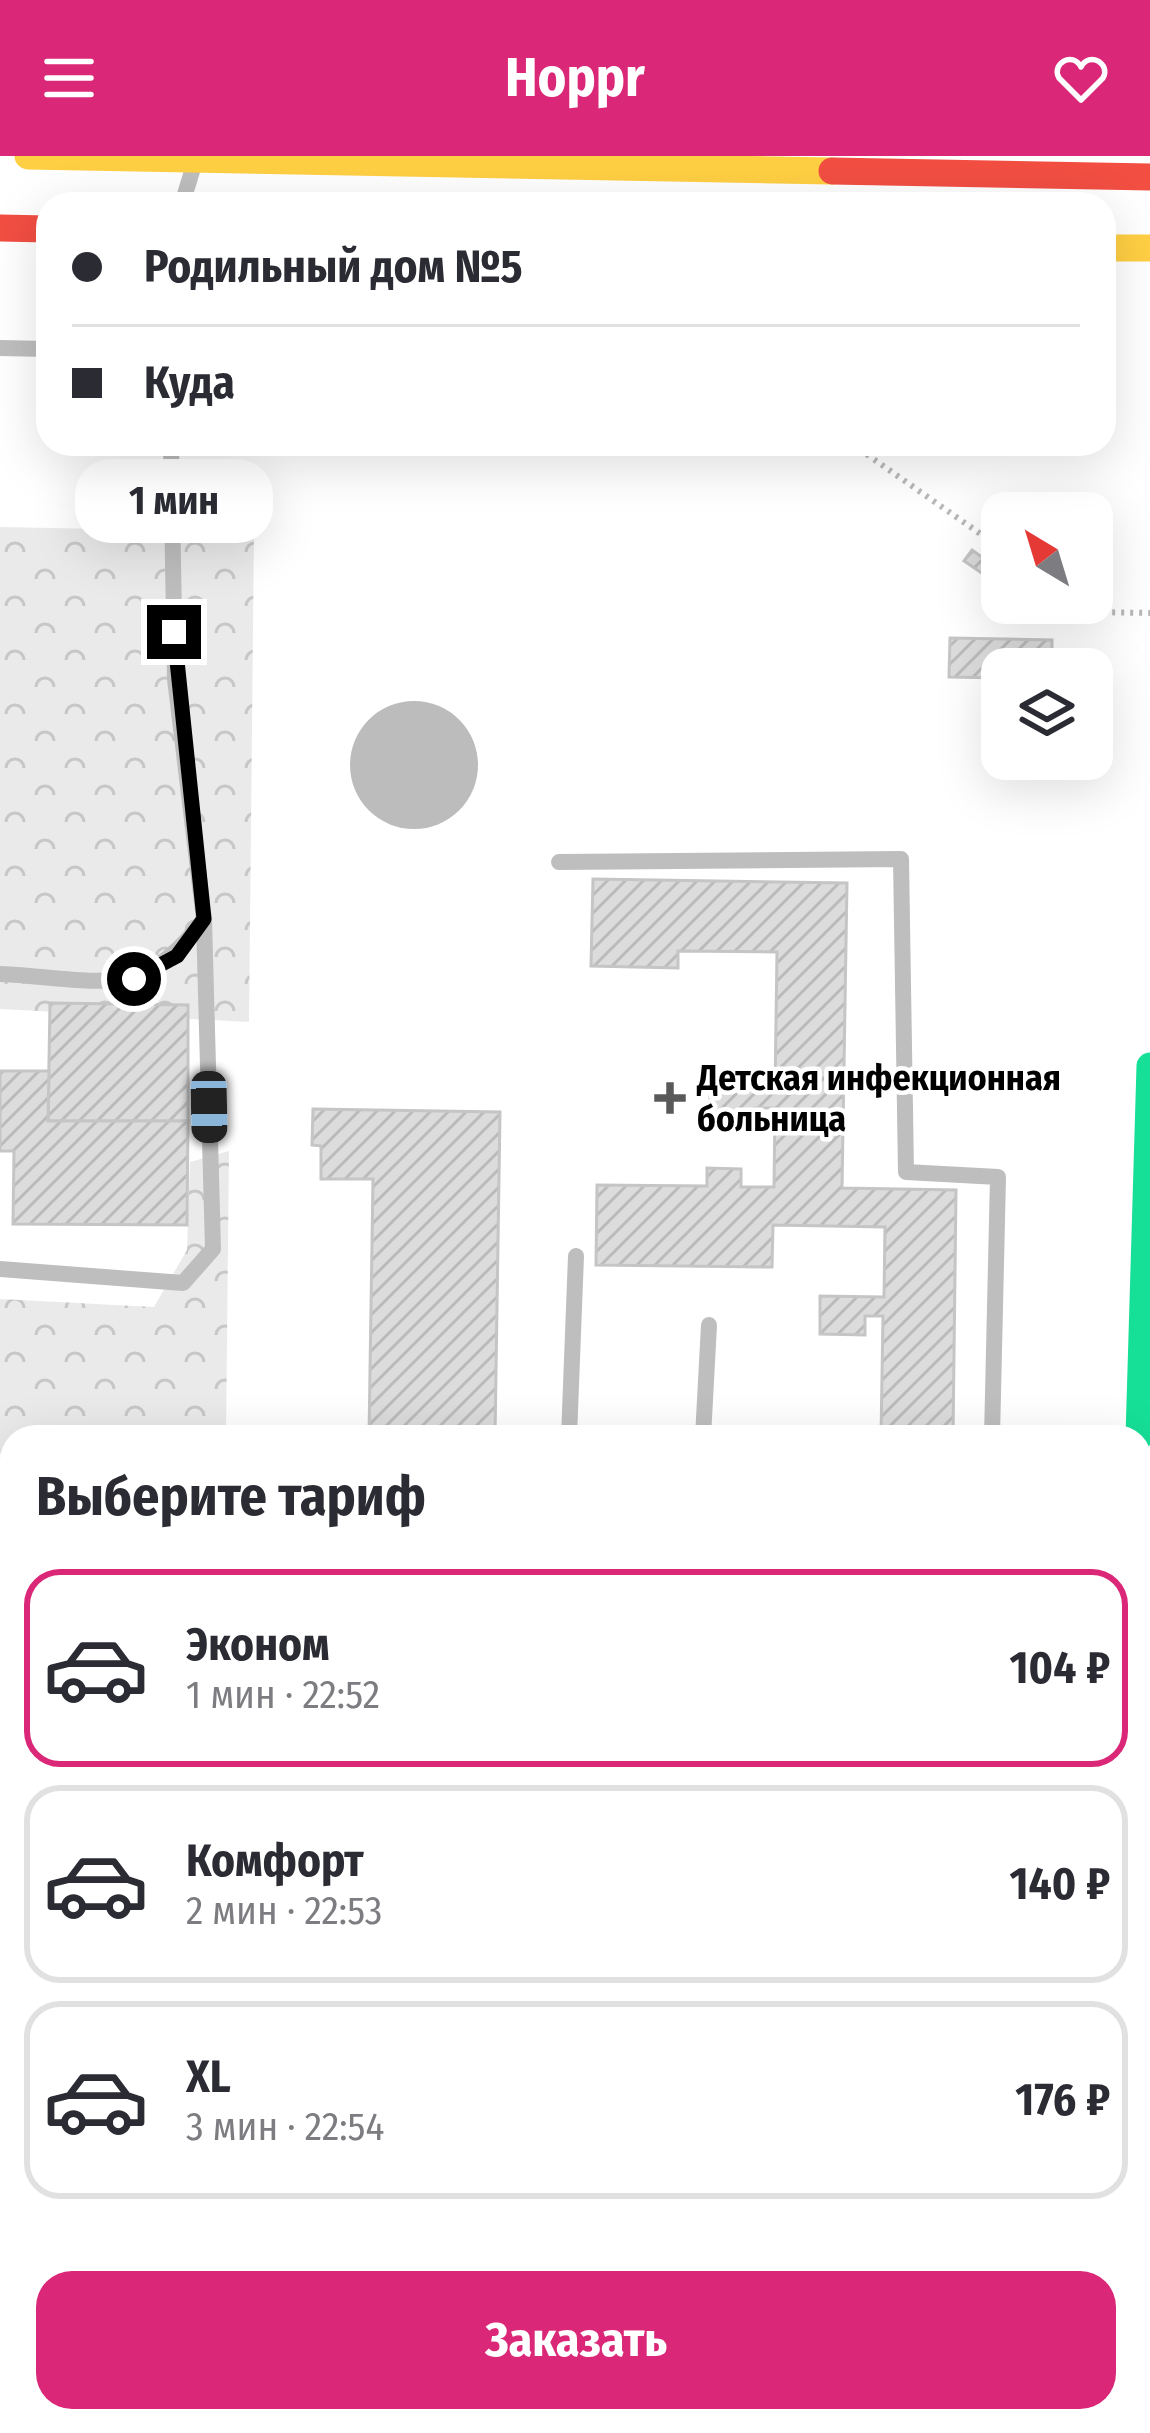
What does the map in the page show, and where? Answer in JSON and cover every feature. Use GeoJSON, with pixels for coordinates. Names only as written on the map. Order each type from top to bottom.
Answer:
{"type":"FeatureCollection","features":[{"type":"Feature","properties":{"kind":"main road"},"geometry":{"type":"LineString","coordinates":[[28,156],[630,163],[1150,177]]}},
{"type":"Feature","properties":{"kind":"main road"},"geometry":{"type":"LineString","coordinates":[[0,228],[36,229]]}},
{"type":"Feature","properties":{"kind":"main road"},"geometry":{"type":"LineString","coordinates":[[1116,248],[1150,248]]}},
{"type":"Feature","properties":{"kind":"main road"},"geometry":{"type":"LineString","coordinates":[[1139,1425],[1150,1066]]}},
{"type":"Feature","properties":{"kind":"lane"},"geometry":{"type":"LineString","coordinates":[[183,192],[184,160]]}},
{"type":"Feature","properties":{"kind":"lane"},"geometry":{"type":"LineString","coordinates":[[0,348],[36,349]]}},
{"type":"Feature","properties":{"kind":"lane"},"geometry":{"type":"LineString","coordinates":[[0,1269],[183,1283],[213,1249],[204,919],[175,679],[171,456]]}},
{"type":"Feature","properties":{"kind":"lane"},"geometry":{"type":"LineString","coordinates":[[559,862],[901,859],[906,1172],[998,1177],[992,1425]]}},
{"type":"Feature","properties":{"kind":"lane"},"geometry":{"type":"LineString","coordinates":[[0,974],[134,979],[177,956],[204,919]]}},
{"type":"Feature","properties":{"kind":"lane"},"geometry":{"type":"LineString","coordinates":[[569,1425],[576,1256]]}},
{"type":"Feature","properties":{"kind":"lane"},"geometry":{"type":"LineString","coordinates":[[704,1425],[709,1325]]}},
{"type":"Feature","properties":{"kind":"path"},"geometry":{"type":"LineString","coordinates":[[869,456],[981,534]]}},
{"type":"Feature","properties":{"kind":"path"},"geometry":{"type":"LineString","coordinates":[[1113,612],[1150,613]]}},
{"type":"Feature","properties":{"kind":"green space"},"geometry":{"type":"Polygon","coordinates":[[[0,527],[254,532],[249,1022],[0,1009],[0,527]]]}},
{"type":"Feature","properties":{"kind":"green space"},"geometry":{"type":"Polygon","coordinates":[[[229,1151],[226,1425],[0,1425],[0,1299],[154,1307],[187,1250],[190,1162],[229,1151]]]}},
{"type":"Feature","properties":{"kind":"shaded area"},"geometry":{"type":"Polygon","coordinates":[[[414,701],[438,706],[459,720],[473,741],[478,765],[473,789],[459,810],[438,824],[414,829],[390,824],[369,810],[355,789],[350,765],[355,741],[369,720],[390,706],[414,701]]]}},
{"type":"Feature","properties":{"kind":"building"},"geometry":{"type":"Polygon","coordinates":[[[972,550],[981,556],[981,573],[964,561],[972,550]]]}},
{"type":"Feature","properties":{"kind":"building"},"geometry":{"type":"Polygon","coordinates":[[[950,638],[1052,640],[1052,648],[981,648],[981,678],[949,677],[950,638]]]}},
{"type":"Feature","properties":{"kind":"building"},"geometry":{"type":"Polygon","coordinates":[[[593,879],[847,883],[842,1188],[956,1190],[953,1425],[881,1425],[883,1316],[865,1316],[865,1335],[820,1334],[820,1296],[884,1297],[885,1227],[773,1225],[772,1267],[596,1265],[597,1185],[707,1186],[707,1168],[741,1169],[741,1187],[774,1187],[775,1108],[755,1108],[755,1127],[710,1126],[710,1088],[775,1089],[777,952],[678,951],[678,968],[591,966],[593,879]]]}},
{"type":"Feature","properties":{"kind":"building"},"geometry":{"type":"Polygon","coordinates":[[[50,1003],[188,1005],[188,1121],[48,1121],[50,1003]]]}},
{"type":"Feature","properties":{"kind":"building"},"geometry":{"type":"Polygon","coordinates":[[[0,1071],[49,1071],[48,1121],[188,1121],[187,1225],[13,1224],[14,1151],[0,1151],[0,1071]]]}},
{"type":"Feature","properties":{"kind":"building"},"geometry":{"type":"Polygon","coordinates":[[[313,1109],[500,1112],[495,1425],[369,1425],[373,1179],[321,1179],[321,1146],[312,1145],[313,1109]]]}},
{"type":"Feature","properties":{"kind":"traffic: fast"},"geometry":{"type":"LineString","coordinates":[[1139,1425],[1150,1066]]}},
{"type":"Feature","properties":{"kind":"traffic: slow"},"geometry":{"type":"LineString","coordinates":[[28,156],[832,171]]}},
{"type":"Feature","properties":{"kind":"traffic: slow"},"geometry":{"type":"LineString","coordinates":[[1116,248],[1150,248]]}},
{"type":"Feature","properties":{"kind":"traffic: jam"},"geometry":{"type":"LineString","coordinates":[[832,171],[1150,177]]}},
{"type":"Feature","properties":{"kind":"traffic: jam"},"geometry":{"type":"LineString","coordinates":[[0,228],[36,229]]}},
{"type":"Feature","properties":{"kind":"place","name":"Детская инфекционная больница"},"geometry":{"type":"Point","coordinates":[670,1098]}},
{"type":"Feature","properties":{"kind":"route"},"geometry":{"type":"LineString","coordinates":[[134,979],[177,956],[204,919],[175,679],[174,632]]}}]}
